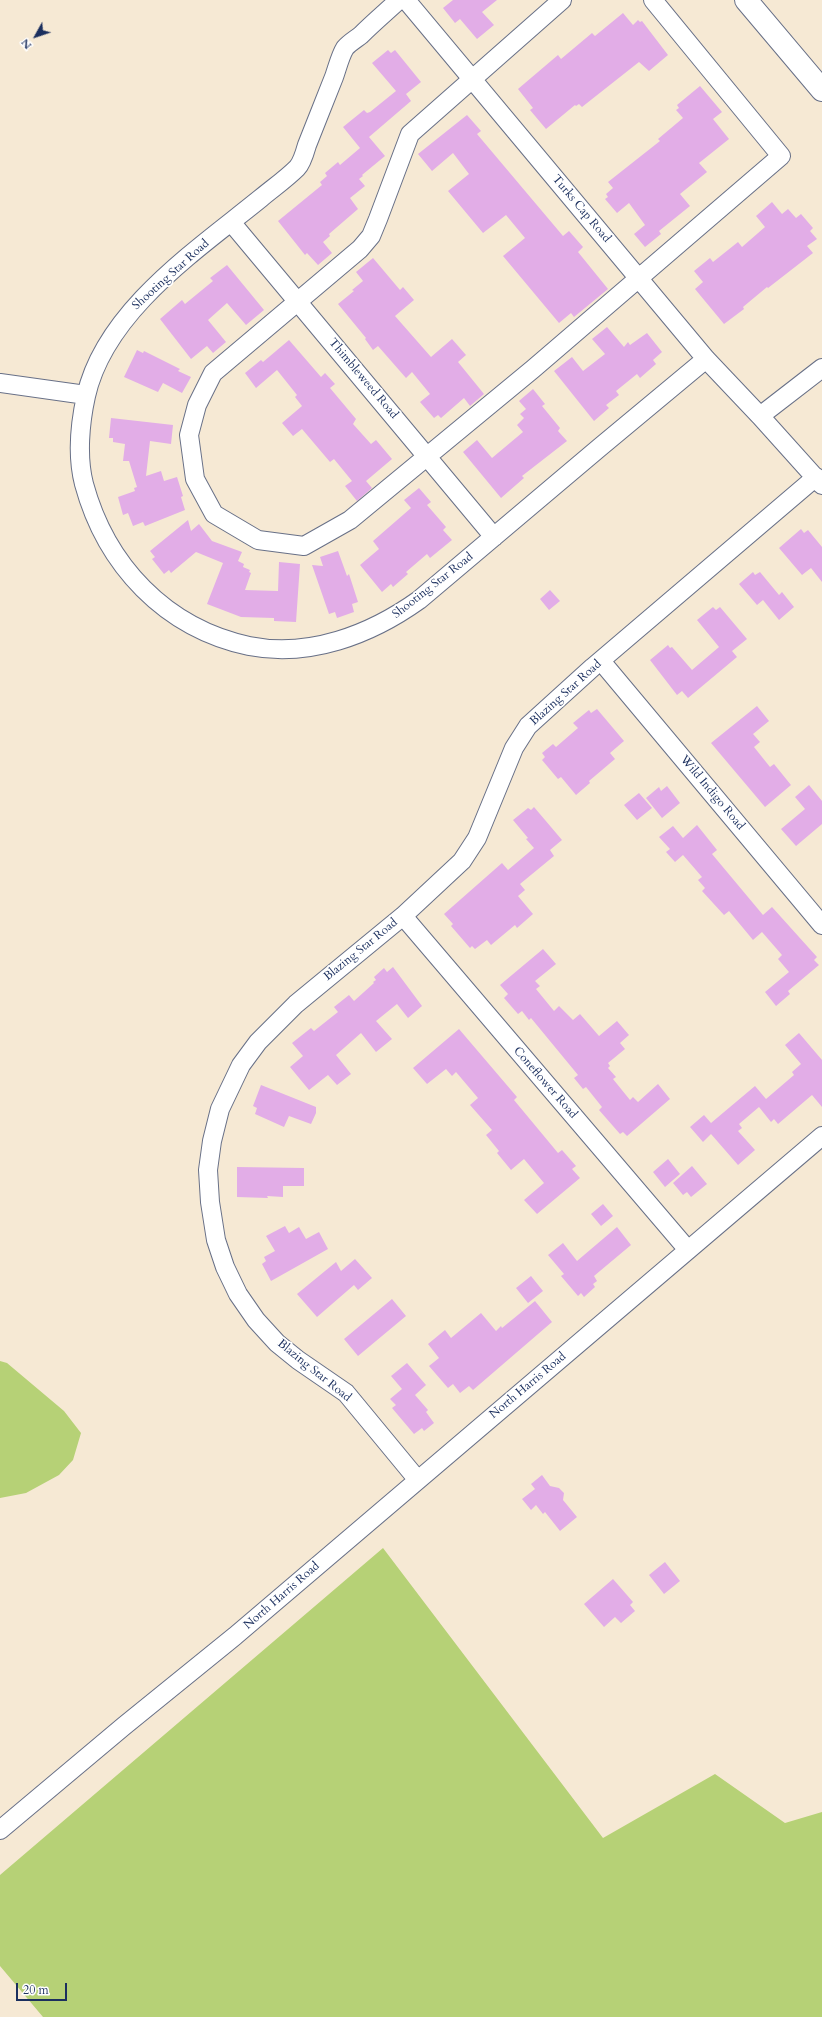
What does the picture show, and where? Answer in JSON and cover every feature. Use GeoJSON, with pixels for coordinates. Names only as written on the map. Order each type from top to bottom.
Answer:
{"type":"FeatureCollection","features":[{"type":"Feature","properties":{"kind":"main road"},"geometry":{"type":"LineString","coordinates":[[746,0],[822,90]]}},
{"type":"Feature","properties":{"kind":"street","name":"Shooting Star Road"},"geometry":{"type":"LineString","coordinates":[[399,0],[345,48],[299,166],[157,284],[133,308],[113,336],[98,363],[86,395],[81,435],[83,482],[101,530],[114,555],[147,593],[170,613],[196,627],[248,646],[295,648],[321,645],[362,634],[387,622],[419,600],[706,359]]}},
{"type":"Feature","properties":{"kind":"street","name":"Turks Cap Road"},"geometry":{"type":"LineString","coordinates":[[406,0],[640,278],[706,359],[760,416]]}},
{"type":"Feature","properties":{"kind":"street"},"geometry":{"type":"LineString","coordinates":[[562,0],[410,134],[371,236],[360,249],[213,373],[197,405],[189,436],[195,479],[214,514],[258,540],[304,546],[350,520],[640,278],[781,156],[653,0]]}},
{"type":"Feature","properties":{"kind":"street","name":"Thimbleweed Road"},"geometry":{"type":"LineString","coordinates":[[231,222],[428,456],[494,537]]}},
{"type":"Feature","properties":{"kind":"street"},"geometry":{"type":"LineString","coordinates":[[819,481],[760,416],[822,368]]}},
{"type":"Feature","properties":{"kind":"street"},"geometry":{"type":"LineString","coordinates":[[0,383],[86,395]]}},
{"type":"Feature","properties":{"kind":"street","name":"Blazing Star Road"},"geometry":{"type":"LineString","coordinates":[[417,1479],[346,1394],[277,1343],[256,1320],[238,1294],[225,1267],[216,1240],[210,1202],[208,1170],[212,1141],[220,1109],[241,1065],[258,1042],[296,1004],[403,916],[462,861],[477,838],[514,748],[528,726],[601,661],[819,481]]}},
{"type":"Feature","properties":{"kind":"street","name":"Wild Indigo Road"},"geometry":{"type":"LineString","coordinates":[[601,661],[822,925]]}},
{"type":"Feature","properties":{"kind":"street","name":"Coneflower Road"},"geometry":{"type":"LineString","coordinates":[[403,916],[688,1250]]}},
{"type":"Feature","properties":{"kind":"street","name":"North Harris Road"},"geometry":{"type":"LineString","coordinates":[[0,1830],[124,1726],[236,1636],[417,1479],[822,1136]]}},
{"type":"Feature","properties":{"kind":"green space"},"geometry":{"type":"Polygon","coordinates":[[[0,1361],[7,1363],[64,1411],[81,1433],[73,1460],[59,1475],[26,1493],[0,1498],[0,1361]]]}},
{"type":"Feature","properties":{"kind":"green space"},"geometry":{"type":"Polygon","coordinates":[[[383,1548],[603,1838],[715,1774],[785,1823],[822,1812],[822,2017],[43,2017],[0,1966],[0,1875],[383,1548]]]}},
{"type":"Feature","properties":{"kind":"building"},"geometry":{"type":"Polygon","coordinates":[[[453,0],[497,0],[482,12],[494,25],[477,39],[460,19],[455,23],[443,8],[453,0]]]}},
{"type":"Feature","properties":{"kind":"building"},"geometry":{"type":"Polygon","coordinates":[[[623,13],[633,25],[638,20],[640,22],[642,21],[668,55],[649,71],[639,62],[582,107],[579,104],[576,106],[575,105],[546,129],[530,110],[533,108],[518,89],[558,55],[561,59],[592,33],[595,36],[623,13]]]}},
{"type":"Feature","properties":{"kind":"building"},"geometry":{"type":"Polygon","coordinates":[[[388,50],[391,53],[395,50],[421,82],[406,94],[411,101],[369,137],[385,156],[359,179],[365,186],[350,198],[358,209],[329,234],[330,236],[323,242],[332,253],[318,265],[307,253],[305,255],[278,221],[322,185],[320,182],[327,176],[325,173],[338,162],[340,165],[360,148],[343,127],[364,110],[367,113],[370,112],[396,91],[372,63],[388,50]]]}},
{"type":"Feature","properties":{"kind":"building"},"geometry":{"type":"Polygon","coordinates":[[[700,86],[722,112],[713,119],[729,139],[699,163],[707,172],[680,194],[690,206],[659,231],[661,234],[645,247],[634,234],[645,225],[629,203],[617,213],[605,199],[608,197],[606,194],[613,188],[608,182],[660,141],[658,139],[683,118],[676,110],[679,108],[677,105],[700,86]]]}},
{"type":"Feature","properties":{"kind":"building"},"geometry":{"type":"Polygon","coordinates":[[[467,115],[481,131],[477,134],[563,236],[569,231],[583,247],[578,252],[608,289],[574,317],[571,313],[559,323],[503,256],[525,238],[506,215],[483,233],[448,191],[469,174],[453,153],[432,171],[418,154],[467,115]]]}},
{"type":"Feature","properties":{"kind":"building"},"geometry":{"type":"Polygon","coordinates":[[[772,202],[782,214],[788,209],[796,218],[801,214],[813,228],[810,231],[817,239],[807,246],[813,253],[768,288],[767,287],[743,307],[744,309],[724,324],[695,289],[703,282],[694,271],[710,258],[713,262],[738,242],[742,247],[765,227],[756,216],[772,202]]]}},
{"type":"Feature","properties":{"kind":"building"},"geometry":{"type":"Polygon","coordinates":[[[373,258],[400,290],[403,287],[414,300],[395,316],[431,357],[452,339],[466,355],[458,362],[484,394],[470,406],[464,398],[441,418],[438,415],[434,418],[420,402],[430,394],[412,372],[406,378],[378,346],[373,350],[365,339],[366,338],[338,304],[354,291],[352,290],[363,281],[356,272],[373,258]]]}},
{"type":"Feature","properties":{"kind":"building"},"geometry":{"type":"Polygon","coordinates":[[[227,265],[264,310],[246,325],[227,303],[208,320],[226,342],[213,353],[207,346],[191,359],[160,319],[182,300],[185,304],[213,281],[210,278],[227,265]]]}},
{"type":"Feature","properties":{"kind":"building"},"geometry":{"type":"Polygon","coordinates":[[[607,327],[624,347],[628,342],[630,345],[647,333],[662,352],[653,360],[656,364],[640,378],[637,374],[616,391],[619,395],[606,405],[609,408],[594,421],[554,371],[572,357],[583,371],[605,354],[592,339],[607,327]]]}},
{"type":"Feature","properties":{"kind":"building"},"geometry":{"type":"Polygon","coordinates":[[[289,340],[321,377],[325,373],[335,384],[330,388],[356,419],[353,424],[371,444],[376,440],[392,459],[366,481],[372,488],[357,501],[345,486],[352,481],[334,459],[330,462],[302,429],[293,436],[282,423],[302,406],[295,397],[297,395],[277,370],[256,388],[245,373],[261,360],[263,362],[289,340]]]}},
{"type":"Feature","properties":{"kind":"building"},"geometry":{"type":"Polygon","coordinates":[[[137,350],[143,353],[144,351],[180,369],[178,371],[191,377],[182,393],[163,383],[158,392],[124,377],[137,350]]]}},
{"type":"Feature","properties":{"kind":"building"},"geometry":{"type":"Polygon","coordinates":[[[533,389],[545,404],[542,406],[560,428],[558,431],[567,441],[522,476],[524,478],[501,498],[463,452],[477,440],[492,458],[523,432],[517,425],[524,418],[520,414],[526,409],[519,401],[533,389]]]}},
{"type":"Feature","properties":{"kind":"building"},"geometry":{"type":"Polygon","coordinates":[[[111,418],[173,425],[171,444],[150,441],[146,476],[161,471],[164,481],[177,477],[183,496],[181,497],[185,510],[145,526],[143,522],[133,526],[128,513],[123,515],[118,497],[135,491],[134,488],[137,487],[129,461],[123,461],[125,444],[113,442],[113,438],[109,438],[111,418]]]}},
{"type":"Feature","properties":{"kind":"building"},"geometry":{"type":"Polygon","coordinates":[[[419,488],[431,502],[427,505],[446,527],[443,530],[452,540],[430,558],[427,554],[406,572],[408,574],[393,587],[391,584],[382,592],[360,565],[379,549],[373,541],[411,508],[404,500],[419,488]]]}},
{"type":"Feature","properties":{"kind":"building"},"geometry":{"type":"Polygon","coordinates":[[[188,520],[191,531],[199,524],[212,541],[242,552],[238,561],[244,564],[243,567],[250,570],[249,572],[251,573],[245,590],[278,591],[279,562],[300,564],[296,622],[274,621],[274,618],[241,617],[207,604],[223,563],[196,552],[171,573],[169,570],[164,574],[152,559],[155,557],[150,551],[188,520]]]}},
{"type":"Feature","properties":{"kind":"building"},"geometry":{"type":"Polygon","coordinates":[[[801,529],[804,533],[808,530],[822,547],[822,582],[811,568],[802,575],[779,548],[801,529]]]}},
{"type":"Feature","properties":{"kind":"building"},"geometry":{"type":"Polygon","coordinates":[[[338,551],[347,576],[349,574],[358,602],[352,604],[354,612],[337,618],[335,612],[329,614],[312,565],[323,566],[320,557],[338,551]]]}},
{"type":"Feature","properties":{"kind":"building"},"geometry":{"type":"Polygon","coordinates":[[[753,572],[755,575],[760,572],[779,595],[782,592],[794,607],[779,620],[763,600],[757,605],[739,584],[753,572]]]}},
{"type":"Feature","properties":{"kind":"building"},"geometry":{"type":"Polygon","coordinates":[[[550,590],[560,601],[549,610],[540,599],[550,590]]]}},
{"type":"Feature","properties":{"kind":"building"},"geometry":{"type":"Polygon","coordinates":[[[713,607],[716,610],[720,607],[747,639],[732,651],[737,657],[688,698],[682,691],[677,695],[650,660],[668,645],[670,648],[672,647],[692,670],[719,647],[697,620],[713,607]]]}},
{"type":"Feature","properties":{"kind":"building"},"geometry":{"type":"Polygon","coordinates":[[[757,706],[769,721],[753,734],[760,742],[754,747],[770,767],[774,764],[791,785],[765,807],[711,743],[757,706]]]}},
{"type":"Feature","properties":{"kind":"building"},"geometry":{"type":"Polygon","coordinates":[[[597,709],[624,741],[610,753],[615,759],[589,781],[590,783],[576,795],[561,777],[558,779],[542,760],[545,757],[542,753],[553,744],[556,747],[578,728],[573,723],[589,710],[591,713],[597,709]]]}},
{"type":"Feature","properties":{"kind":"building"},"geometry":{"type":"Polygon","coordinates":[[[809,785],[822,801],[822,824],[796,846],[781,829],[805,809],[795,797],[809,785]]]}},
{"type":"Feature","properties":{"kind":"building"},"geometry":{"type":"Polygon","coordinates":[[[667,786],[680,803],[662,818],[646,798],[659,787],[661,791],[667,786]]]}},
{"type":"Feature","properties":{"kind":"building"},"geometry":{"type":"Polygon","coordinates":[[[639,793],[652,808],[637,820],[624,805],[639,793]]]}},
{"type":"Feature","properties":{"kind":"building"},"geometry":{"type":"Polygon","coordinates":[[[534,807],[562,840],[550,850],[554,856],[520,884],[525,890],[518,896],[533,914],[517,928],[515,925],[491,945],[487,940],[475,949],[472,946],[470,948],[451,926],[453,924],[444,914],[502,863],[508,870],[534,848],[513,820],[528,808],[531,810],[534,807]]]}},
{"type":"Feature","properties":{"kind":"building"},"geometry":{"type":"Polygon","coordinates":[[[697,825],[717,850],[712,854],[763,915],[772,907],[817,957],[814,960],[819,965],[788,991],[790,994],[776,1006],[765,992],[789,972],[778,959],[782,955],[762,932],[753,940],[729,911],[724,915],[702,891],[705,888],[698,880],[702,877],[683,855],[675,862],[666,852],[670,849],[659,837],[673,826],[683,838],[697,825]]]}},
{"type":"Feature","properties":{"kind":"building"},"geometry":{"type":"Polygon","coordinates":[[[543,949],[556,964],[535,981],[540,986],[536,989],[554,1011],[559,1006],[573,1020],[580,1014],[599,1036],[617,1021],[629,1035],[620,1043],[625,1049],[608,1063],[610,1066],[608,1068],[616,1077],[613,1079],[630,1100],[633,1097],[638,1102],[658,1084],[670,1099],[627,1136],[623,1132],[620,1134],[599,1110],[602,1107],[586,1087],[583,1089],[574,1078],[578,1075],[531,1018],[529,1020],[522,1011],[518,1014],[504,998],[508,994],[500,985],[543,949]]]}},
{"type":"Feature","properties":{"kind":"building"},"geometry":{"type":"Polygon","coordinates":[[[393,967],[422,1006],[408,1018],[397,1004],[376,1021],[392,1039],[376,1052],[361,1033],[336,1055],[351,1074],[337,1085],[328,1075],[309,1090],[290,1067],[303,1056],[292,1043],[311,1028],[314,1031],[338,1012],[334,1007],[349,995],[354,1001],[374,983],[373,982],[376,980],[374,977],[384,968],[387,972],[393,967]]]}},
{"type":"Feature","properties":{"kind":"building"},"geometry":{"type":"Polygon","coordinates":[[[459,1029],[517,1097],[514,1100],[558,1153],[562,1150],[576,1166],[572,1169],[580,1178],[537,1214],[524,1200],[544,1183],[524,1159],[511,1170],[497,1153],[499,1151],[486,1135],[492,1130],[470,1105],[478,1098],[456,1072],[452,1076],[446,1069],[427,1084],[413,1068],[459,1029]]]}},
{"type":"Feature","properties":{"kind":"building"},"geometry":{"type":"Polygon","coordinates":[[[799,1033],[822,1060],[822,1107],[812,1095],[778,1124],[774,1119],[771,1122],[759,1107],[739,1124],[742,1128],[738,1131],[755,1150],[738,1165],[711,1134],[703,1142],[690,1127],[704,1115],[711,1123],[755,1086],[766,1099],[794,1075],[792,1072],[801,1064],[785,1045],[799,1033]]]}},
{"type":"Feature","properties":{"kind":"building"},"geometry":{"type":"Polygon","coordinates":[[[261,1085],[316,1107],[316,1113],[311,1124],[289,1116],[284,1127],[255,1114],[257,1108],[253,1106],[261,1085]]]}},
{"type":"Feature","properties":{"kind":"building"},"geometry":{"type":"Polygon","coordinates":[[[668,1159],[680,1174],[665,1187],[653,1172],[668,1159]]]}},
{"type":"Feature","properties":{"kind":"building"},"geometry":{"type":"Polygon","coordinates":[[[692,1166],[707,1184],[691,1197],[687,1192],[683,1195],[673,1183],[692,1166]]]}},
{"type":"Feature","properties":{"kind":"building"},"geometry":{"type":"Polygon","coordinates":[[[237,1167],[304,1168],[304,1186],[283,1186],[283,1197],[237,1197],[237,1167]]]}},
{"type":"Feature","properties":{"kind":"building"},"geometry":{"type":"Polygon","coordinates":[[[603,1204],[613,1216],[601,1226],[591,1214],[603,1204]]]}},
{"type":"Feature","properties":{"kind":"building"},"geometry":{"type":"Polygon","coordinates":[[[285,1226],[289,1233],[299,1227],[306,1239],[319,1232],[328,1249],[271,1281],[262,1264],[266,1261],[264,1257],[275,1251],[266,1236],[285,1226]]]}},
{"type":"Feature","properties":{"kind":"building"},"geometry":{"type":"Polygon","coordinates":[[[617,1227],[631,1245],[594,1276],[597,1281],[593,1284],[595,1287],[584,1297],[581,1293],[578,1296],[561,1276],[564,1274],[548,1255],[563,1243],[577,1261],[617,1227]]]}},
{"type":"Feature","properties":{"kind":"building"},"geometry":{"type":"Polygon","coordinates":[[[355,1259],[372,1278],[358,1290],[354,1285],[317,1317],[297,1294],[336,1262],[341,1271],[355,1259]]]}},
{"type":"Feature","properties":{"kind":"building"},"geometry":{"type":"Polygon","coordinates":[[[531,1276],[543,1291],[528,1303],[516,1288],[531,1276]]]}},
{"type":"Feature","properties":{"kind":"building"},"geometry":{"type":"Polygon","coordinates":[[[392,1299],[406,1316],[358,1356],[344,1339],[392,1299]]]}},
{"type":"Feature","properties":{"kind":"building"},"geometry":{"type":"Polygon","coordinates":[[[535,1301],[552,1322],[473,1390],[469,1386],[460,1393],[453,1384],[448,1388],[429,1366],[439,1358],[428,1344],[445,1330],[451,1338],[481,1313],[496,1331],[501,1326],[502,1328],[535,1301]]]}},
{"type":"Feature","properties":{"kind":"building"},"geometry":{"type":"Polygon","coordinates":[[[407,1363],[426,1385],[415,1395],[428,1410],[426,1412],[434,1423],[424,1431],[422,1428],[414,1434],[392,1408],[396,1405],[390,1399],[402,1389],[391,1376],[407,1363]]]}},
{"type":"Feature","properties":{"kind":"building"},"geometry":{"type":"Polygon","coordinates":[[[542,1475],[550,1486],[559,1488],[564,1493],[563,1500],[577,1517],[560,1531],[545,1512],[543,1514],[536,1505],[531,1510],[522,1499],[535,1489],[531,1484],[542,1475]]]}},
{"type":"Feature","properties":{"kind":"building"},"geometry":{"type":"Polygon","coordinates":[[[665,1562],[680,1581],[664,1594],[649,1575],[665,1562]]]}},
{"type":"Feature","properties":{"kind":"building"},"geometry":{"type":"Polygon","coordinates":[[[613,1579],[633,1602],[630,1605],[635,1611],[621,1623],[615,1617],[604,1627],[584,1604],[613,1579]]]}}]}
